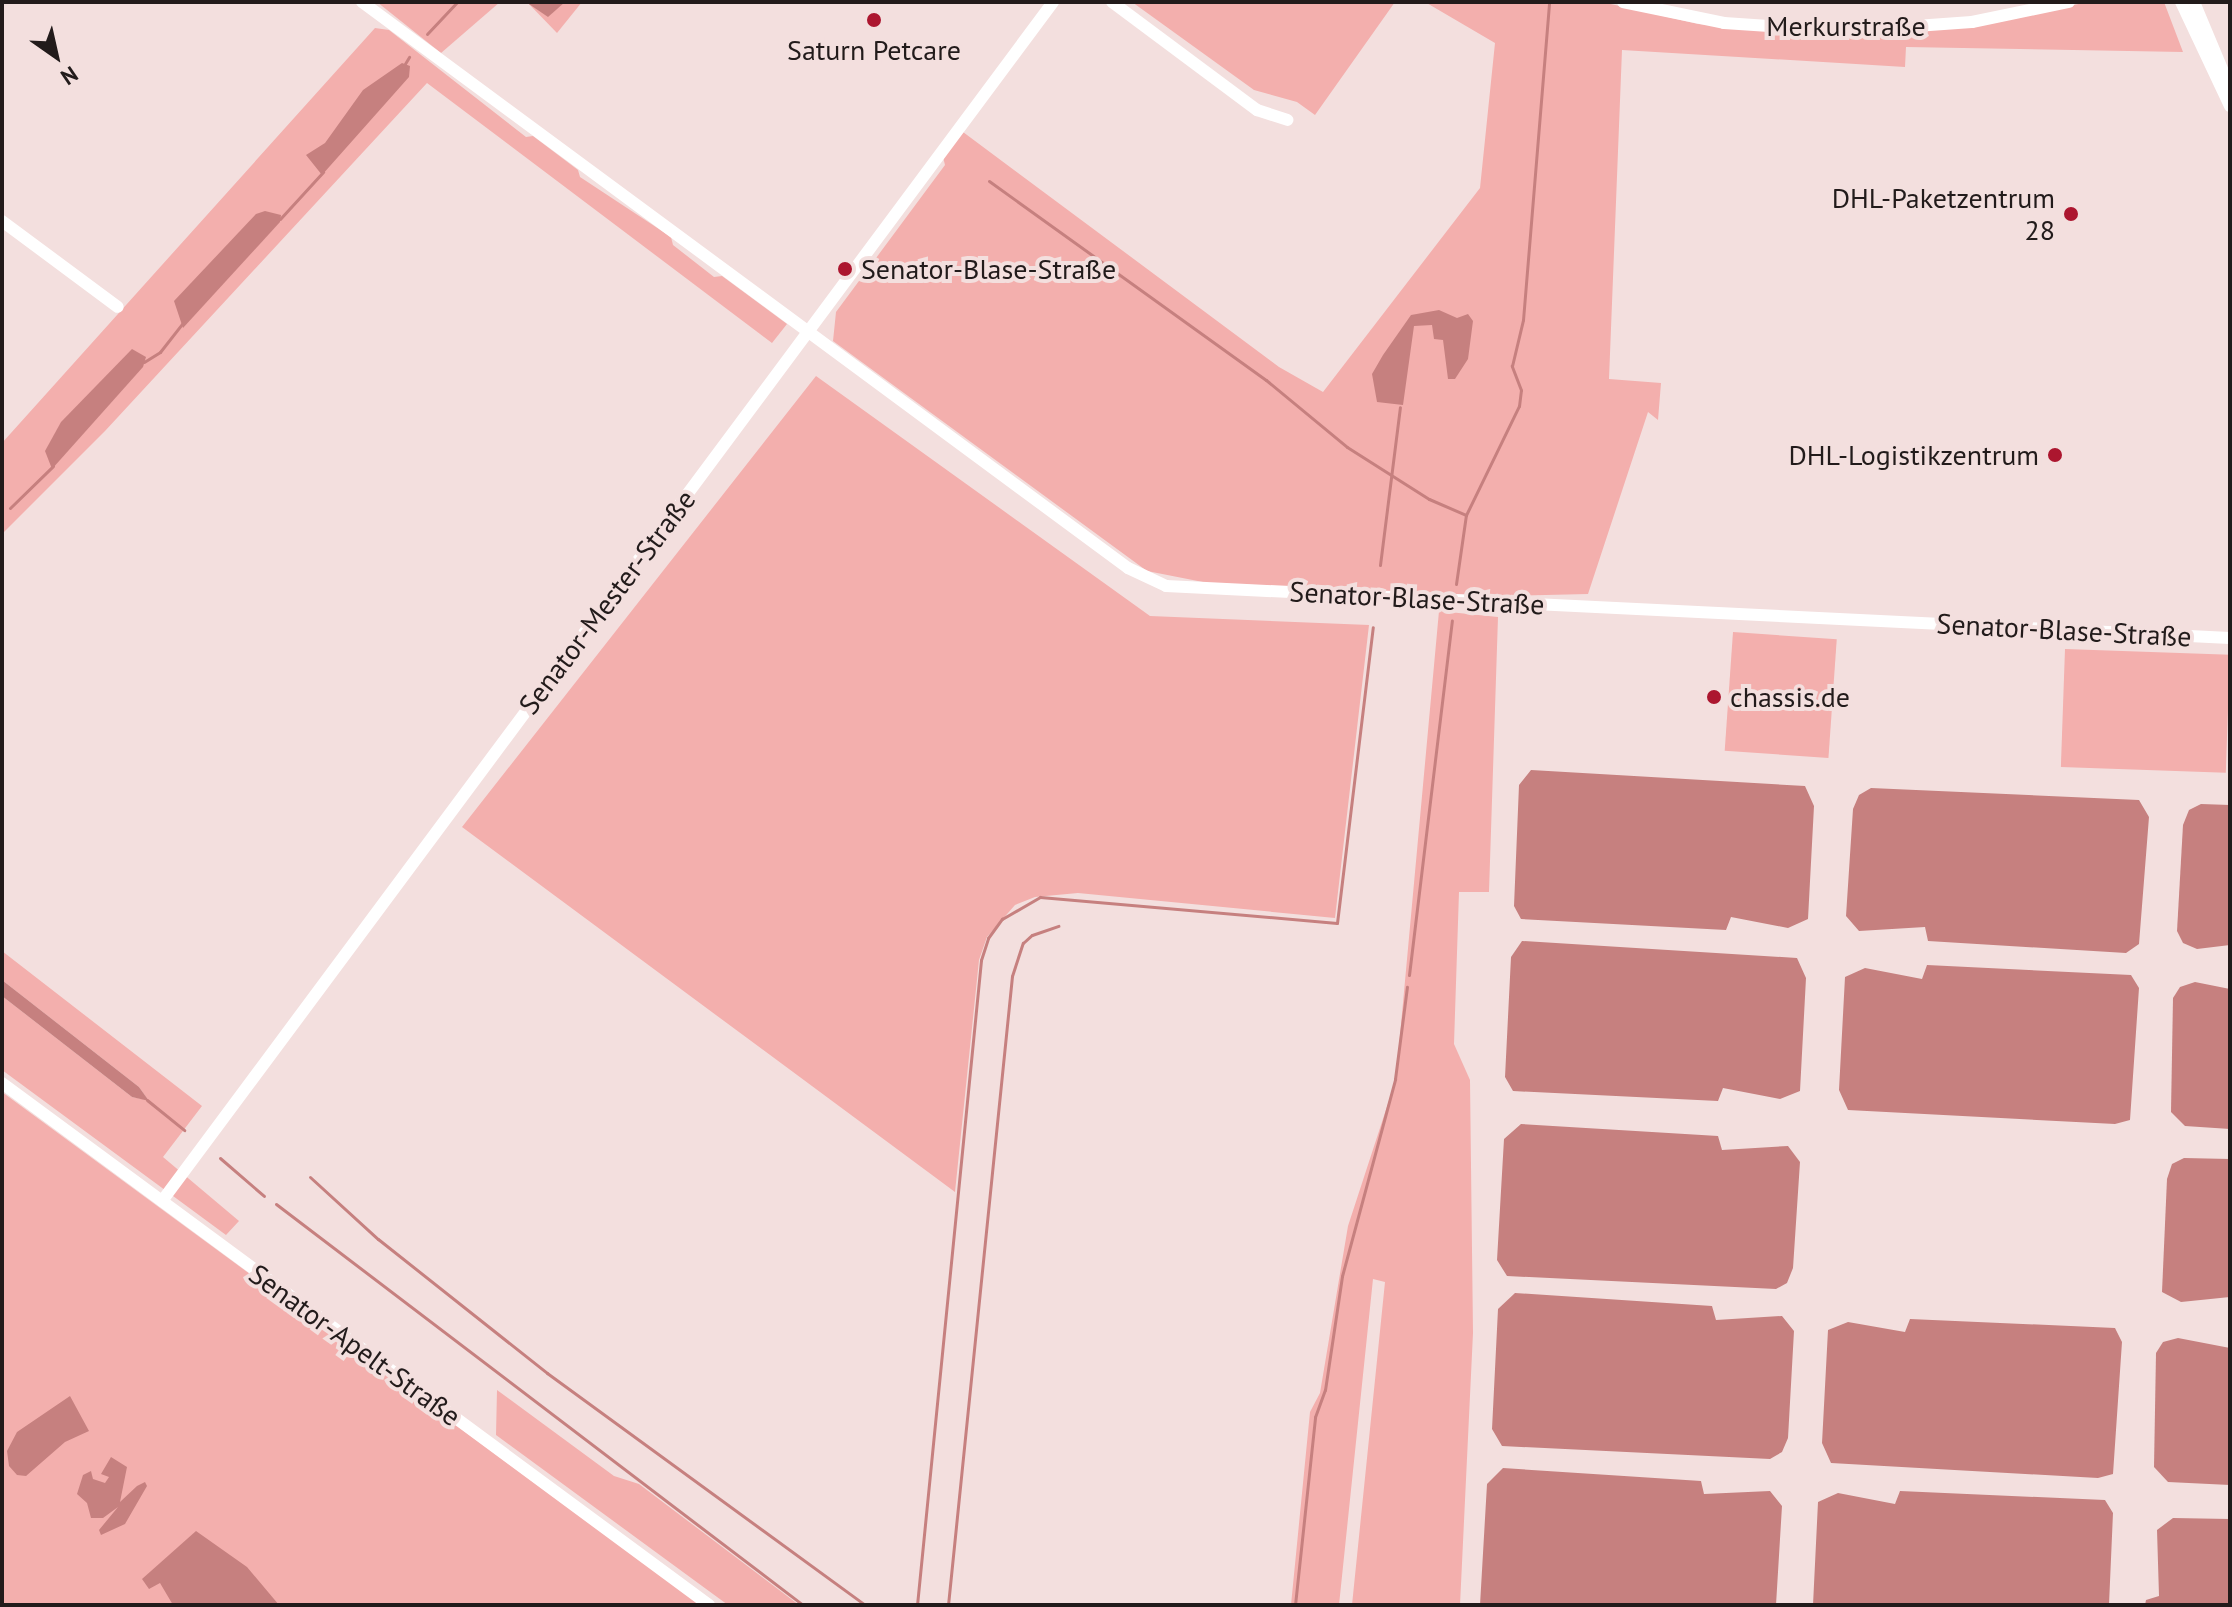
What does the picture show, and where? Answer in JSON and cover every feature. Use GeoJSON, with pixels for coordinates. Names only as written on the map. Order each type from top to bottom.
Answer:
{"type":"FeatureCollection","features":[{"type":"Feature","properties":{"kind":"street","name":"Senator-Blase-Straße"},"geometry":{"type":"LineString","coordinates":[[362,2],[1128,568],[1166,586],[2230,638]]}},
{"type":"Feature","properties":{"kind":"street","name":"Senator-Mester-Straße"},"geometry":{"type":"LineString","coordinates":[[162,1201],[1053,2]]}},
{"type":"Feature","properties":{"kind":"street"},"geometry":{"type":"LineString","coordinates":[[1112,2],[1257,110],[1287,120]]}},
{"type":"Feature","properties":{"kind":"street","name":"Merkurstraße"},"geometry":{"type":"LineString","coordinates":[[1623,2],[1724,23],[1835,31],[1972,22],[2069,2]]}},
{"type":"Feature","properties":{"kind":"street"},"geometry":{"type":"LineString","coordinates":[[2181,2],[2230,106]]}},
{"type":"Feature","properties":{"kind":"street"},"geometry":{"type":"LineString","coordinates":[[2194,2],[2230,88]]}},
{"type":"Feature","properties":{"kind":"street"},"geometry":{"type":"LineString","coordinates":[[2,221],[118,307]]}},
{"type":"Feature","properties":{"kind":"street","name":"Senator-Apelt-Straße"},"geometry":{"type":"LineString","coordinates":[[2,1083],[709,1605]]}},
{"type":"Feature","properties":{"kind":"shaded area"},"geometry":{"type":"Polygon","coordinates":[[[377,2],[500,2],[441,53],[377,2]]]}},
{"type":"Feature","properties":{"kind":"shaded area"},"geometry":{"type":"Polygon","coordinates":[[[526,2],[565,2],[548,17],[526,2]]]}},
{"type":"Feature","properties":{"kind":"shaded area"},"geometry":{"type":"Polygon","coordinates":[[[527,2],[582,2],[557,33],[527,2]]]}},
{"type":"Feature","properties":{"kind":"shaded area"},"geometry":{"type":"Polygon","coordinates":[[[1132,2],[1395,2],[1315,115],[1297,102],[1254,90],[1132,2]]]}},
{"type":"Feature","properties":{"kind":"shaded area"},"geometry":{"type":"Polygon","coordinates":[[[1425,2],[1602,2],[1698,24],[1834,36],[1974,26],[2088,2],[2164,2],[2183,52],[1906,47],[1905,67],[1622,50],[1609,379],[1661,383],[1658,420],[1648,412],[1588,594],[1498,596],[1208,583],[1147,571],[833,341],[836,312],[945,165],[943,157],[963,132],[1279,367],[1323,392],[1480,188],[1495,43],[1425,2]]]}},
{"type":"Feature","properties":{"kind":"shaded area"},"geometry":{"type":"Polygon","coordinates":[[[375,28],[389,30],[526,137],[533,136],[578,170],[580,177],[671,237],[673,245],[714,277],[722,276],[787,324],[772,343],[427,83],[105,431],[2,534],[2,443],[375,28]]]}},
{"type":"Feature","properties":{"kind":"shaded area"},"geometry":{"type":"Polygon","coordinates":[[[402,63],[410,66],[409,77],[322,175],[306,155],[325,143],[363,90],[402,63]]]}},
{"type":"Feature","properties":{"kind":"shaded area"},"geometry":{"type":"Polygon","coordinates":[[[265,211],[281,215],[280,222],[183,328],[174,301],[256,214],[265,211]]]}},
{"type":"Feature","properties":{"kind":"shaded area"},"geometry":{"type":"Polygon","coordinates":[[[1439,310],[1457,318],[1468,314],[1473,321],[1468,359],[1455,379],[1448,379],[1443,340],[1434,339],[1432,325],[1414,326],[1403,405],[1377,402],[1372,374],[1383,355],[1411,315],[1439,310]]]}},
{"type":"Feature","properties":{"kind":"shaded area"},"geometry":{"type":"Polygon","coordinates":[[[132,349],[146,357],[143,367],[52,469],[45,451],[61,422],[132,349]]]}},
{"type":"Feature","properties":{"kind":"shaded area"},"geometry":{"type":"Polygon","coordinates":[[[816,376],[1150,616],[1369,625],[1335,918],[1078,893],[1035,897],[1015,905],[987,937],[979,960],[955,1192],[462,827],[816,376]]]}},
{"type":"Feature","properties":{"kind":"shaded area"},"geometry":{"type":"Polygon","coordinates":[[[1439,611],[1498,617],[1489,892],[1459,892],[1454,1044],[1470,1080],[1473,1333],[1460,1605],[1352,1605],[1385,1282],[1373,1279],[1339,1605],[1291,1605],[1310,1412],[1320,1393],[1348,1226],[1396,1079],[1439,611]]]}},
{"type":"Feature","properties":{"kind":"shaded area"},"geometry":{"type":"Polygon","coordinates":[[[1733,632],[1837,639],[1828,758],[1725,751],[1733,632]]]}},
{"type":"Feature","properties":{"kind":"shaded area"},"geometry":{"type":"Polygon","coordinates":[[[2065,649],[2230,655],[2226,773],[2061,767],[2065,649]]]}},
{"type":"Feature","properties":{"kind":"shaded area"},"geometry":{"type":"Polygon","coordinates":[[[1531,770],[1805,786],[1814,806],[1808,919],[1788,928],[1731,917],[1726,930],[1521,919],[1514,906],[1519,785],[1531,770]]]}},
{"type":"Feature","properties":{"kind":"shaded area"},"geometry":{"type":"Polygon","coordinates":[[[1871,788],[2139,800],[2149,817],[2139,944],[2126,953],[1928,941],[1925,927],[1859,931],[1846,916],[1853,809],[1859,795],[1871,788]]]}},
{"type":"Feature","properties":{"kind":"shaded area"},"geometry":{"type":"Polygon","coordinates":[[[2201,804],[2230,805],[2230,945],[2197,949],[2183,943],[2177,931],[2183,825],[2189,810],[2201,804]]]}},
{"type":"Feature","properties":{"kind":"shaded area"},"geometry":{"type":"Polygon","coordinates":[[[1522,941],[1797,958],[1806,978],[1800,1091],[1780,1099],[1723,1088],[1718,1101],[1513,1091],[1505,1077],[1511,957],[1522,941]]]}},
{"type":"Feature","properties":{"kind":"shaded area"},"geometry":{"type":"Polygon","coordinates":[[[2,951],[202,1106],[163,1157],[239,1221],[226,1235],[2,1070],[2,996],[132,1097],[148,1100],[139,1087],[2,980],[2,951]]]}},
{"type":"Feature","properties":{"kind":"shaded area"},"geometry":{"type":"Polygon","coordinates":[[[1927,965],[2131,975],[2139,988],[2130,1120],[2115,1124],[1848,1110],[1839,1090],[1845,977],[1865,968],[1922,979],[1927,965]]]}},
{"type":"Feature","properties":{"kind":"shaded area"},"geometry":{"type":"Polygon","coordinates":[[[2,980],[139,1087],[149,1101],[132,1097],[2,996],[2,980]]]}},
{"type":"Feature","properties":{"kind":"shaded area"},"geometry":{"type":"Polygon","coordinates":[[[2195,982],[2230,989],[2230,1129],[2185,1126],[2171,1112],[2173,998],[2180,987],[2195,982]]]}},
{"type":"Feature","properties":{"kind":"shaded area"},"geometry":{"type":"Polygon","coordinates":[[[2,1092],[224,1255],[701,1605],[2,1605],[2,1092]]]}},
{"type":"Feature","properties":{"kind":"shaded area"},"geometry":{"type":"Polygon","coordinates":[[[1521,1124],[1718,1136],[1722,1150],[1788,1146],[1800,1162],[1793,1268],[1787,1283],[1776,1289],[1507,1276],[1497,1260],[1504,1139],[1521,1124]]]}},
{"type":"Feature","properties":{"kind":"shaded area"},"geometry":{"type":"Polygon","coordinates":[[[2184,1158],[2230,1159],[2230,1297],[2181,1302],[2162,1292],[2167,1179],[2172,1164],[2184,1158]]]}},
{"type":"Feature","properties":{"kind":"shaded area"},"geometry":{"type":"Polygon","coordinates":[[[1515,1293],[1712,1306],[1716,1320],[1782,1316],[1794,1331],[1788,1438],[1782,1452],[1770,1459],[1502,1446],[1492,1429],[1498,1309],[1515,1293]]]}},
{"type":"Feature","properties":{"kind":"shaded area"},"geometry":{"type":"Polygon","coordinates":[[[1910,1319],[2115,1328],[2122,1342],[2113,1474],[2098,1478],[1831,1463],[1822,1443],[1828,1330],[1848,1322],[1905,1332],[1910,1319]]]}},
{"type":"Feature","properties":{"kind":"shaded area"},"geometry":{"type":"Polygon","coordinates":[[[2178,1338],[2230,1348],[2230,1485],[2168,1482],[2154,1467],[2156,1353],[2163,1342],[2178,1338]]]}},
{"type":"Feature","properties":{"kind":"shaded area"},"geometry":{"type":"Polygon","coordinates":[[[497,1390],[614,1476],[639,1484],[799,1605],[728,1605],[496,1435],[497,1390]]]}},
{"type":"Feature","properties":{"kind":"shaded area"},"geometry":{"type":"Polygon","coordinates":[[[70,1396],[89,1431],[65,1442],[26,1476],[17,1475],[9,1466],[7,1451],[17,1432],[70,1396]]]}},
{"type":"Feature","properties":{"kind":"shaded area"},"geometry":{"type":"Polygon","coordinates":[[[111,1457],[127,1467],[120,1502],[137,1486],[145,1482],[147,1486],[125,1524],[101,1535],[99,1530],[118,1507],[103,1518],[91,1518],[87,1503],[77,1494],[83,1475],[91,1471],[93,1479],[105,1483],[109,1477],[101,1474],[111,1457]]]}},
{"type":"Feature","properties":{"kind":"shaded area"},"geometry":{"type":"Polygon","coordinates":[[[1503,1468],[1701,1481],[1704,1494],[1770,1491],[1782,1506],[1776,1605],[1480,1605],[1487,1484],[1503,1468]]]}},
{"type":"Feature","properties":{"kind":"shaded area"},"geometry":{"type":"Polygon","coordinates":[[[1900,1491],[2105,1500],[2113,1513],[2109,1605],[1813,1605],[1818,1502],[1838,1493],[1895,1504],[1900,1491]]]}},
{"type":"Feature","properties":{"kind":"shaded area"},"geometry":{"type":"Polygon","coordinates":[[[2173,1518],[2230,1519],[2230,1605],[2145,1605],[2146,1600],[2159,1596],[2157,1530],[2173,1518]]]}},
{"type":"Feature","properties":{"kind":"shaded area"},"geometry":{"type":"Polygon","coordinates":[[[196,1531],[247,1567],[279,1605],[173,1605],[160,1583],[149,1589],[142,1579],[196,1531]]]}},
{"type":"Feature","properties":{"kind":"waterway"},"geometry":{"type":"LineString","coordinates":[[427,34],[457,2]]}},
{"type":"Feature","properties":{"kind":"waterway"},"geometry":{"type":"LineString","coordinates":[[1456,584],[1466,515],[1519,406],[1521,390],[1512,366],[1523,320],[1549,2]]}},
{"type":"Feature","properties":{"kind":"waterway"},"geometry":{"type":"LineString","coordinates":[[403,67],[409,57]]}},
{"type":"Feature","properties":{"kind":"waterway"},"geometry":{"type":"LineString","coordinates":[[280,219],[323,172]]}},
{"type":"Feature","properties":{"kind":"waterway"},"geometry":{"type":"LineString","coordinates":[[989,181],[1266,380],[1347,447],[1429,499],[1466,515]]}},
{"type":"Feature","properties":{"kind":"waterway"},"geometry":{"type":"LineString","coordinates":[[144,362],[160,352],[183,323]]}},
{"type":"Feature","properties":{"kind":"waterway"},"geometry":{"type":"LineString","coordinates":[[1380,565],[1400,407]]}},
{"type":"Feature","properties":{"kind":"waterway"},"geometry":{"type":"LineString","coordinates":[[10,508],[53,466]]}},
{"type":"Feature","properties":{"kind":"waterway"},"geometry":{"type":"LineString","coordinates":[[1409,975],[1452,621]]}},
{"type":"Feature","properties":{"kind":"waterway"},"geometry":{"type":"LineString","coordinates":[[917,1605],[981,960],[988,938],[1002,919],[1040,897],[1337,923],[1373,627]]}},
{"type":"Feature","properties":{"kind":"waterway"},"geometry":{"type":"LineString","coordinates":[[948,1605],[1012,976],[1023,943],[1032,935],[1058,926]]}},
{"type":"Feature","properties":{"kind":"waterway"},"geometry":{"type":"LineString","coordinates":[[1295,1605],[1315,1417],[1325,1390],[1342,1276],[1395,1079],[1407,987]]}},
{"type":"Feature","properties":{"kind":"waterway"},"geometry":{"type":"LineString","coordinates":[[147,1100],[184,1130]]}},
{"type":"Feature","properties":{"kind":"waterway"},"geometry":{"type":"LineString","coordinates":[[220,1158],[264,1196]]}},
{"type":"Feature","properties":{"kind":"waterway"},"geometry":{"type":"LineString","coordinates":[[310,1177],[378,1239],[547,1373],[865,1605]]}},
{"type":"Feature","properties":{"kind":"waterway"},"geometry":{"type":"LineString","coordinates":[[276,1204],[803,1605]]}},
{"type":"Feature","properties":{"kind":"place","name":"Saturn Petcare"},"geometry":{"type":"Point","coordinates":[874,20]}},
{"type":"Feature","properties":{"kind":"place","name":"DHL-Paketzentrum 28"},"geometry":{"type":"Point","coordinates":[2071,214]}},
{"type":"Feature","properties":{"kind":"place","name":"Senator-Blase-Straße"},"geometry":{"type":"Point","coordinates":[845,269]}},
{"type":"Feature","properties":{"kind":"place","name":"DHL-Logistikzentrum"},"geometry":{"type":"Point","coordinates":[2055,455]}},
{"type":"Feature","properties":{"kind":"place","name":"chassis.de"},"geometry":{"type":"Point","coordinates":[1714,697]}}]}
